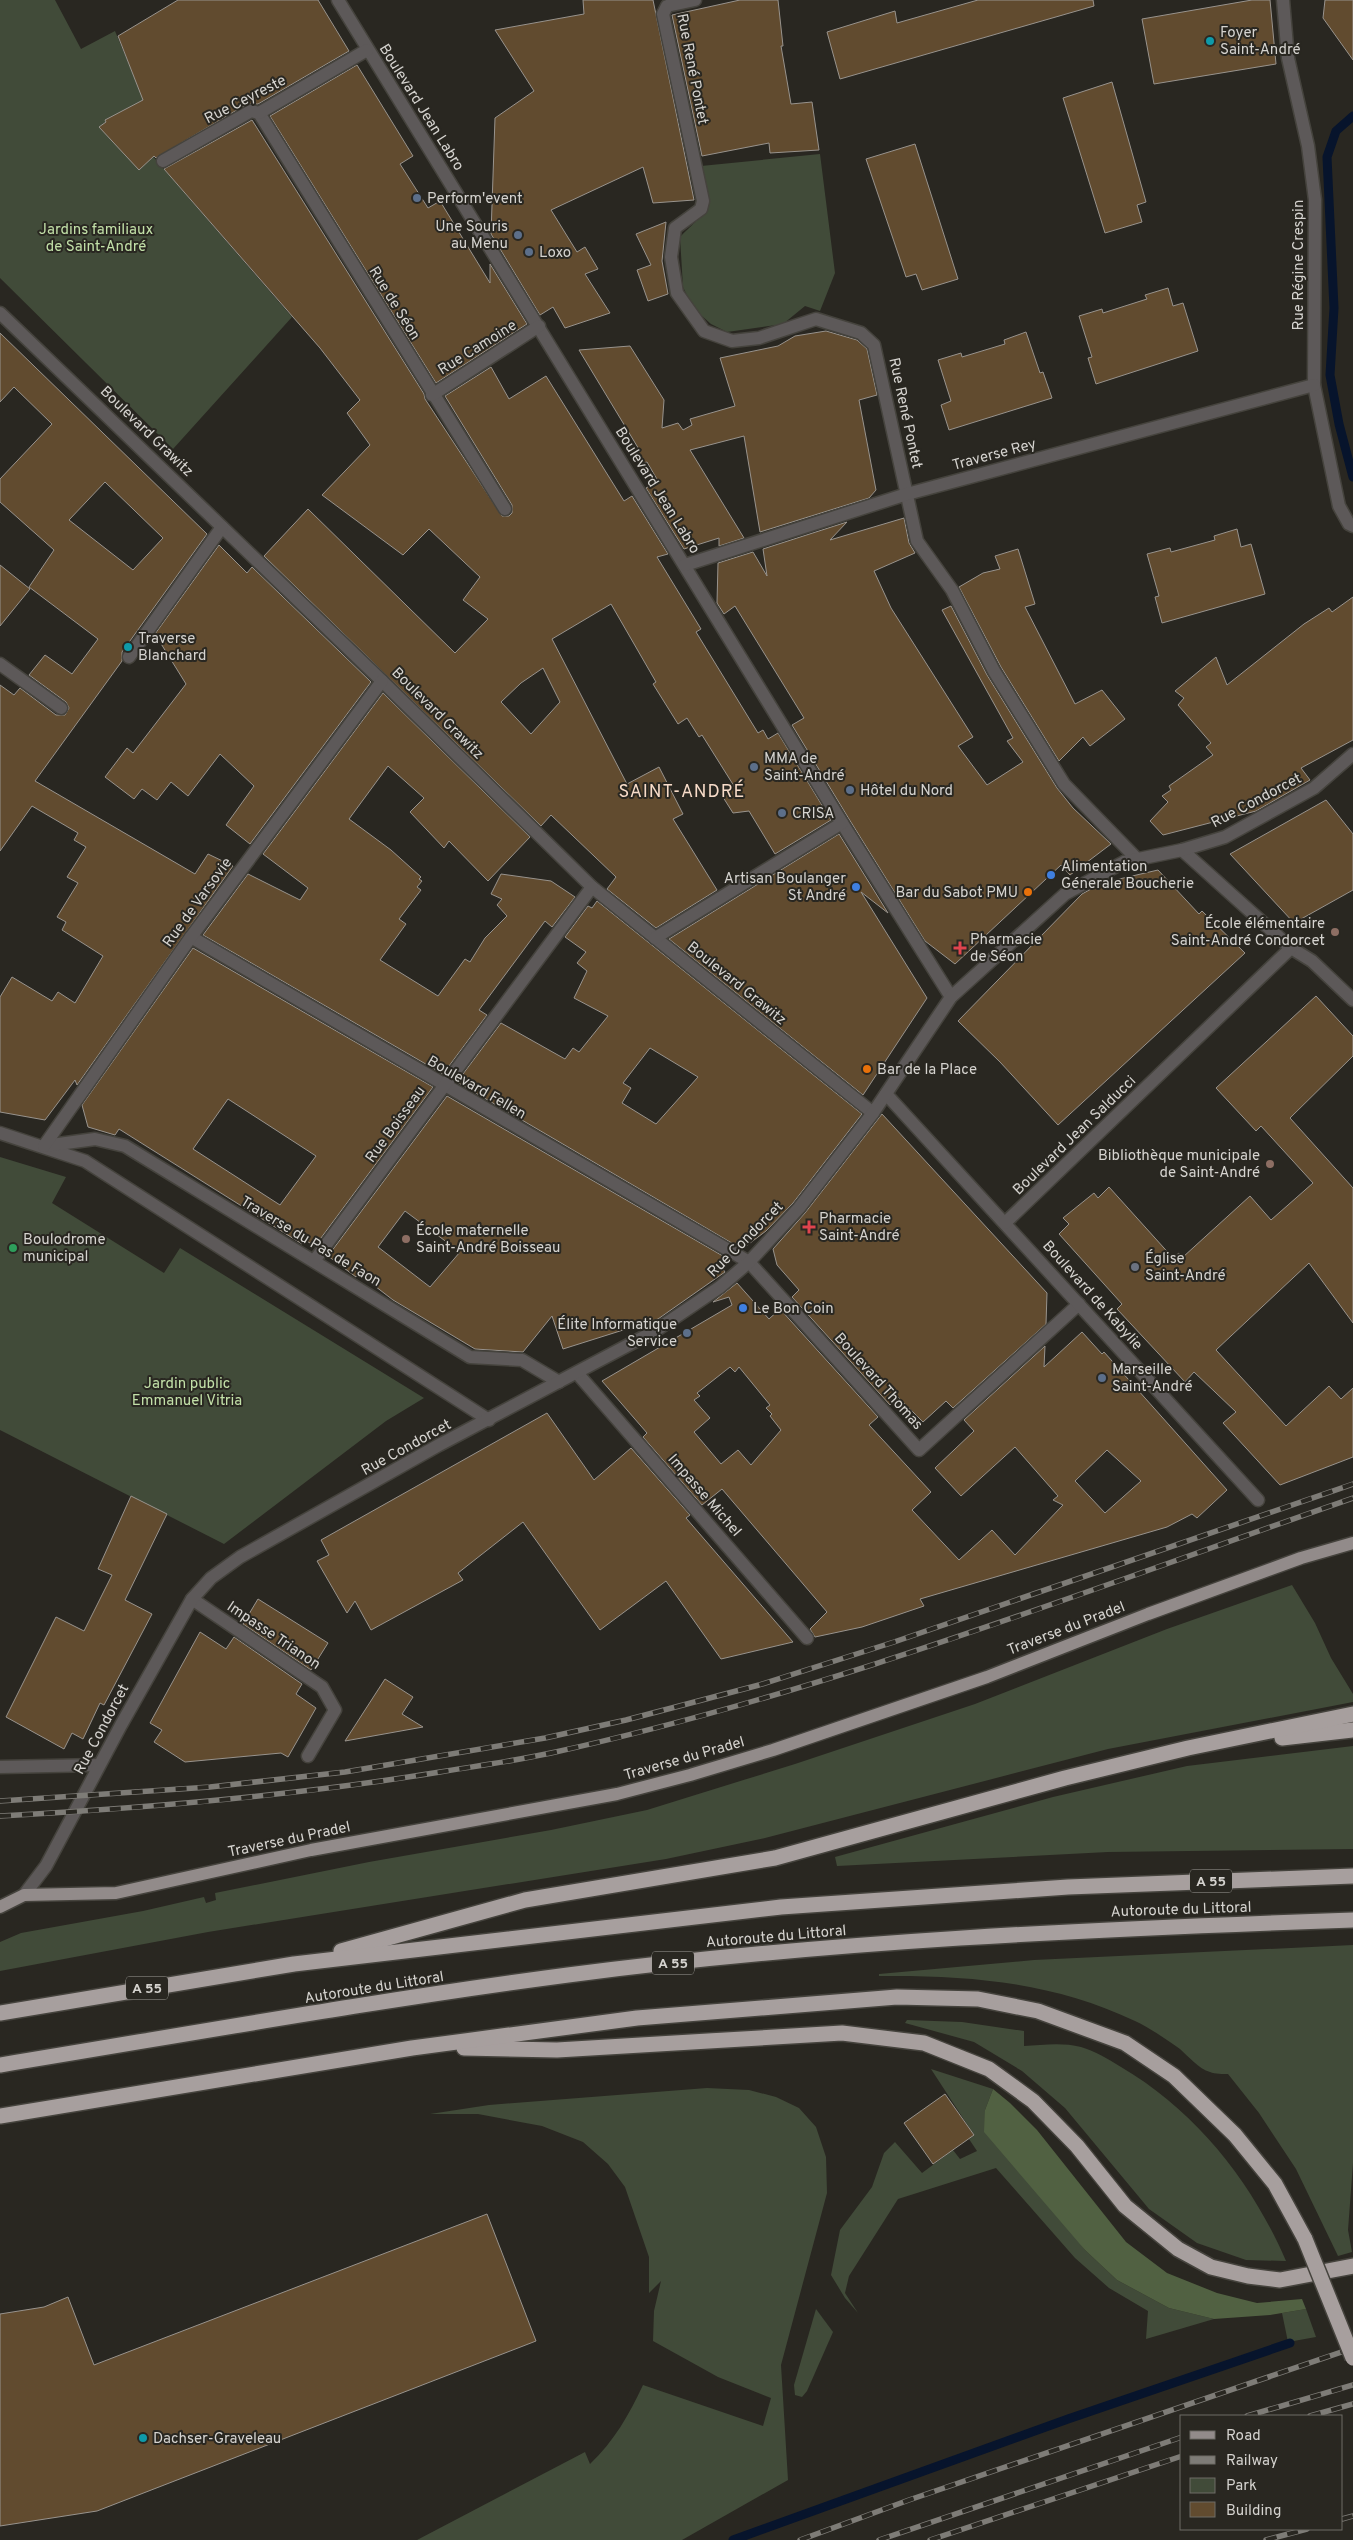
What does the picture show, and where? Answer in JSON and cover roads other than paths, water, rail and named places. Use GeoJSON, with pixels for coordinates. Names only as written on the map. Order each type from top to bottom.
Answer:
{"type":"FeatureCollection","features":[{"type":"Feature","properties":{"kind":"highway"},"geometry":{"type":"LineString","coordinates":[[294,1964],[525,1900],[775,1858],[1065,1778],[1188,1748],[1353,1714]]}},
{"type":"Feature","properties":{"kind":"highway"},"geometry":{"type":"LineString","coordinates":[[1188,1748],[1353,1730]]}},
{"type":"Feature","properties":{"kind":"highway","name":"Autoroute du Littoral"},"geometry":{"type":"LineString","coordinates":[[0,2013],[294,1964],[781,1907],[1068,1887],[1353,1876]]}},
{"type":"Feature","properties":{"kind":"highway","name":"Autoroute du Littoral"},"geometry":{"type":"LineString","coordinates":[[0,2065],[350,2007],[550,1978],[779,1952],[1093,1929],[1353,1920]]}},
{"type":"Feature","properties":{"kind":"highway"},"geometry":{"type":"LineString","coordinates":[[0,2116],[412,2048],[637,2018],[897,1997],[978,1999],[1038,2011],[1125,2043],[1174,2076],[1236,2135],[1269,2177],[1305,2239],[1353,2358]]}},
{"type":"Feature","properties":{"kind":"highway"},"geometry":{"type":"LineString","coordinates":[[412,2048],[557,2050],[842,2034],[924,2042],[989,2068],[1033,2101],[1077,2146],[1125,2206],[1178,2249],[1211,2267],[1248,2276],[1280,2280],[1353,2266]]}},
{"type":"Feature","properties":{"kind":"main road","name":"Traverse du Pradel"},"geometry":{"type":"LineString","coordinates":[[0,1907],[24,1895],[116,1893],[311,1850],[617,1794],[690,1775],[773,1750],[987,1676],[1301,1558],[1353,1544]]}},
{"type":"Feature","properties":{"kind":"street","name":"Boulevard Jean Labro"},"geometry":{"type":"LineString","coordinates":[[338,0],[842,823],[951,997]]}},
{"type":"Feature","properties":{"kind":"street","name":"Rue René Pontet"},"geometry":{"type":"LineString","coordinates":[[695,0],[667,6],[663,14],[703,201],[700,209],[675,228],[671,257],[677,293],[704,331],[732,341],[758,338],[816,319],[861,333],[874,345],[917,541],[952,590],[994,671],[1064,784],[1137,859]]}},
{"type":"Feature","properties":{"kind":"street","name":"Rue Régine Crespin"},"geometry":{"type":"LineString","coordinates":[[1283,0],[1288,58],[1308,146],[1315,200],[1314,385],[1339,506],[1349,524],[1353,526]]}},
{"type":"Feature","properties":{"kind":"street","name":"Rue Ceyreste"},"geometry":{"type":"LineString","coordinates":[[163,161],[251,111],[259,113],[368,50]]}},
{"type":"Feature","properties":{"kind":"street","name":"Rue de Séon"},"geometry":{"type":"LineString","coordinates":[[259,113],[505,509]]}},
{"type":"Feature","properties":{"kind":"street","name":"Boulevard Grawitz"},"geometry":{"type":"LineString","coordinates":[[0,313],[382,681],[592,887],[873,1113]]}},
{"type":"Feature","properties":{"kind":"street","name":"Rue Camoine"},"geometry":{"type":"LineString","coordinates":[[432,394],[539,326]]}},
{"type":"Feature","properties":{"kind":"street","name":"Traverse Rey"},"geometry":{"type":"LineString","coordinates":[[685,565],[907,494],[1314,385]]}},
{"type":"Feature","properties":{"kind":"street"},"geometry":{"type":"LineString","coordinates":[[129,657],[222,527]]}},
{"type":"Feature","properties":{"kind":"street"},"geometry":{"type":"LineString","coordinates":[[0,664],[62,708]]}},
{"type":"Feature","properties":{"kind":"street","name":"Rue de Varsovie"},"geometry":{"type":"LineString","coordinates":[[44,1146],[191,937],[382,681]]}},
{"type":"Feature","properties":{"kind":"street","name":"Rue Condorcet"},"geometry":{"type":"LineString","coordinates":[[24,1895],[46,1866],[192,1599],[211,1578],[240,1557],[439,1446],[655,1331],[720,1288],[749,1262],[800,1208],[873,1113],[951,997],[1064,894],[1124,862],[1182,850],[1225,837],[1306,792],[1353,754]]}},
{"type":"Feature","properties":{"kind":"street"},"geometry":{"type":"LineString","coordinates":[[655,938],[842,823]]}},
{"type":"Feature","properties":{"kind":"street"},"geometry":{"type":"LineString","coordinates":[[1182,850],[1291,948],[1312,961],[1353,1000]]}},
{"type":"Feature","properties":{"kind":"street","name":"Rue Boisseau"},"geometry":{"type":"LineString","coordinates":[[314,1261],[592,887]]}},
{"type":"Feature","properties":{"kind":"street","name":"Boulevard Fellen"},"geometry":{"type":"LineString","coordinates":[[191,937],[443,1086],[749,1262]]}},
{"type":"Feature","properties":{"kind":"street","name":"Boulevard Jean Salducci"},"geometry":{"type":"LineString","coordinates":[[1005,1223],[1291,948]]}},
{"type":"Feature","properties":{"kind":"street"},"geometry":{"type":"LineString","coordinates":[[886,1094],[1005,1223]]}},
{"type":"Feature","properties":{"kind":"street","name":"Traverse du Pas de Faon"},"geometry":{"type":"LineString","coordinates":[[0,1134],[44,1146],[84,1161],[489,1420]]}},
{"type":"Feature","properties":{"kind":"street","name":"Traverse du Pas de Faon"},"geometry":{"type":"LineString","coordinates":[[44,1146],[95,1139],[125,1146],[470,1357],[522,1360],[559,1382]]}},
{"type":"Feature","properties":{"kind":"street","name":"Boulevard de Kabylie"},"geometry":{"type":"LineString","coordinates":[[1005,1223],[1258,1500]]}},
{"type":"Feature","properties":{"kind":"street","name":"Boulevard Thomas"},"geometry":{"type":"LineString","coordinates":[[749,1262],[919,1450],[1079,1304]]}},
{"type":"Feature","properties":{"kind":"street","name":"Impasse Michel"},"geometry":{"type":"LineString","coordinates":[[577,1373],[807,1638]]}},
{"type":"Feature","properties":{"kind":"street","name":"Impasse Trianon"},"geometry":{"type":"LineString","coordinates":[[192,1599],[322,1687],[335,1710],[308,1756]]}},
{"type":"Feature","properties":{"kind":"street"},"geometry":{"type":"LineString","coordinates":[[0,1767],[100,1765]]}},
{"type":"Feature","properties":{"kind":"waterway"},"geometry":{"type":"LineString","coordinates":[[1353,116],[1336,131],[1327,157],[1334,308],[1330,375],[1339,424],[1353,477]]}},
{"type":"Feature","properties":{"kind":"waterway"},"geometry":{"type":"LineString","coordinates":[[733,2540],[1068,2419],[1290,2343]]}},
{"type":"Feature","properties":{"kind":"railway"},"geometry":{"type":"LineString","coordinates":[[0,1801],[210,1787],[345,1772],[545,1738],[626,1720],[759,1685],[894,1642],[1353,1484]]}},
{"type":"Feature","properties":{"kind":"railway"},"geometry":{"type":"LineString","coordinates":[[0,1816],[166,1805],[330,1788],[551,1753],[653,1729],[755,1701],[855,1670],[955,1638],[1353,1498]]}},
{"type":"Feature","properties":{"kind":"railway"},"geometry":{"type":"LineString","coordinates":[[800,2540],[909,2500],[1353,2348]]}},
{"type":"Feature","properties":{"kind":"railway"},"geometry":{"type":"LineString","coordinates":[[1250,2415],[1353,2385]]}},
{"type":"Feature","properties":{"kind":"railway"},"geometry":{"type":"LineString","coordinates":[[1314,2415],[1353,2404]]}},
{"type":"Feature","properties":{"kind":"railway"},"geometry":{"type":"LineString","coordinates":[[879,2540],[1180,2438]]}},
{"type":"Feature","properties":{"kind":"railway"},"geometry":{"type":"LineString","coordinates":[[930,2540],[1180,2457]]}},
{"type":"Feature","properties":{"kind":"railway"},"geometry":{"type":"LineString","coordinates":[[1343,2519],[1353,2516]]}},
{"type":"Feature","properties":{"kind":"railway"},"geometry":{"type":"LineString","coordinates":[[1266,2540],[1303,2530]]}},
{"type":"Feature","properties":{"kind":"place","name":"Foyer Saint-André"},"geometry":{"type":"Point","coordinates":[1210,41]}},
{"type":"Feature","properties":{"kind":"place","name":"Perform'event"},"geometry":{"type":"Point","coordinates":[417,198]}},
{"type":"Feature","properties":{"kind":"place","name":"Une Souris au Menu"},"geometry":{"type":"Point","coordinates":[518,235]}},
{"type":"Feature","properties":{"kind":"place","name":"Loxo"},"geometry":{"type":"Point","coordinates":[529,252]}},
{"type":"Feature","properties":{"kind":"place","name":"Traverse Blanchard"},"geometry":{"type":"Point","coordinates":[128,647]}},
{"type":"Feature","properties":{"kind":"place","name":"MMA de Saint-André"},"geometry":{"type":"Point","coordinates":[754,767]}},
{"type":"Feature","properties":{"kind":"place","name":"Hôtel du Nord"},"geometry":{"type":"Point","coordinates":[850,790]}},
{"type":"Feature","properties":{"kind":"place","name":"CRISA"},"geometry":{"type":"Point","coordinates":[782,813]}},
{"type":"Feature","properties":{"kind":"place","name":"Alimentation Génerale Boucherie"},"geometry":{"type":"Point","coordinates":[1051,875]}},
{"type":"Feature","properties":{"kind":"place","name":"Artisan Boulanger St André"},"geometry":{"type":"Point","coordinates":[856,887]}},
{"type":"Feature","properties":{"kind":"place","name":"Bar du Sabot PMU"},"geometry":{"type":"Point","coordinates":[1028,892]}},
{"type":"Feature","properties":{"kind":"place","name":"École élémentaire Saint-André Condorcet"},"geometry":{"type":"Point","coordinates":[1335,932]}},
{"type":"Feature","properties":{"kind":"place","name":"Pharmacie de Séon"},"geometry":{"type":"Point","coordinates":[960,948]}},
{"type":"Feature","properties":{"kind":"place","name":"Bar de la Place"},"geometry":{"type":"Point","coordinates":[867,1069]}},
{"type":"Feature","properties":{"kind":"place","name":"Bibliothèque municipale de Saint-André"},"geometry":{"type":"Point","coordinates":[1270,1164]}},
{"type":"Feature","properties":{"kind":"place","name":"Pharmacie Saint-André"},"geometry":{"type":"Point","coordinates":[809,1227]}},
{"type":"Feature","properties":{"kind":"place","name":"École maternelle Saint-André Boisseau"},"geometry":{"type":"Point","coordinates":[406,1239]}},
{"type":"Feature","properties":{"kind":"place","name":"Boulodrome municipal"},"geometry":{"type":"Point","coordinates":[13,1248]}},
{"type":"Feature","properties":{"kind":"place","name":"Église Saint-André"},"geometry":{"type":"Point","coordinates":[1135,1267]}},
{"type":"Feature","properties":{"kind":"place","name":"Le Bon Coin"},"geometry":{"type":"Point","coordinates":[743,1308]}},
{"type":"Feature","properties":{"kind":"place","name":"Élite Informatique Service"},"geometry":{"type":"Point","coordinates":[687,1333]}},
{"type":"Feature","properties":{"kind":"place","name":"Marseille Saint-André"},"geometry":{"type":"Point","coordinates":[1102,1378]}},
{"type":"Feature","properties":{"kind":"place","name":"Dachser-Graveleau"},"geometry":{"type":"Point","coordinates":[143,2438]}},
{"type":"Feature","properties":{"kind":"district","name":"SAINT-ANDRÉ"},"geometry":{"type":"Point","coordinates":[682,791]}},
{"type":"Feature","properties":{"kind":"park label","name":"Jardins familiaux de Saint-André"},"geometry":{"type":"Point","coordinates":[96,238]}},
{"type":"Feature","properties":{"kind":"park label","name":"Jardin public Emmanuel Vitria"},"geometry":{"type":"Point","coordinates":[187,1392]}}]}
